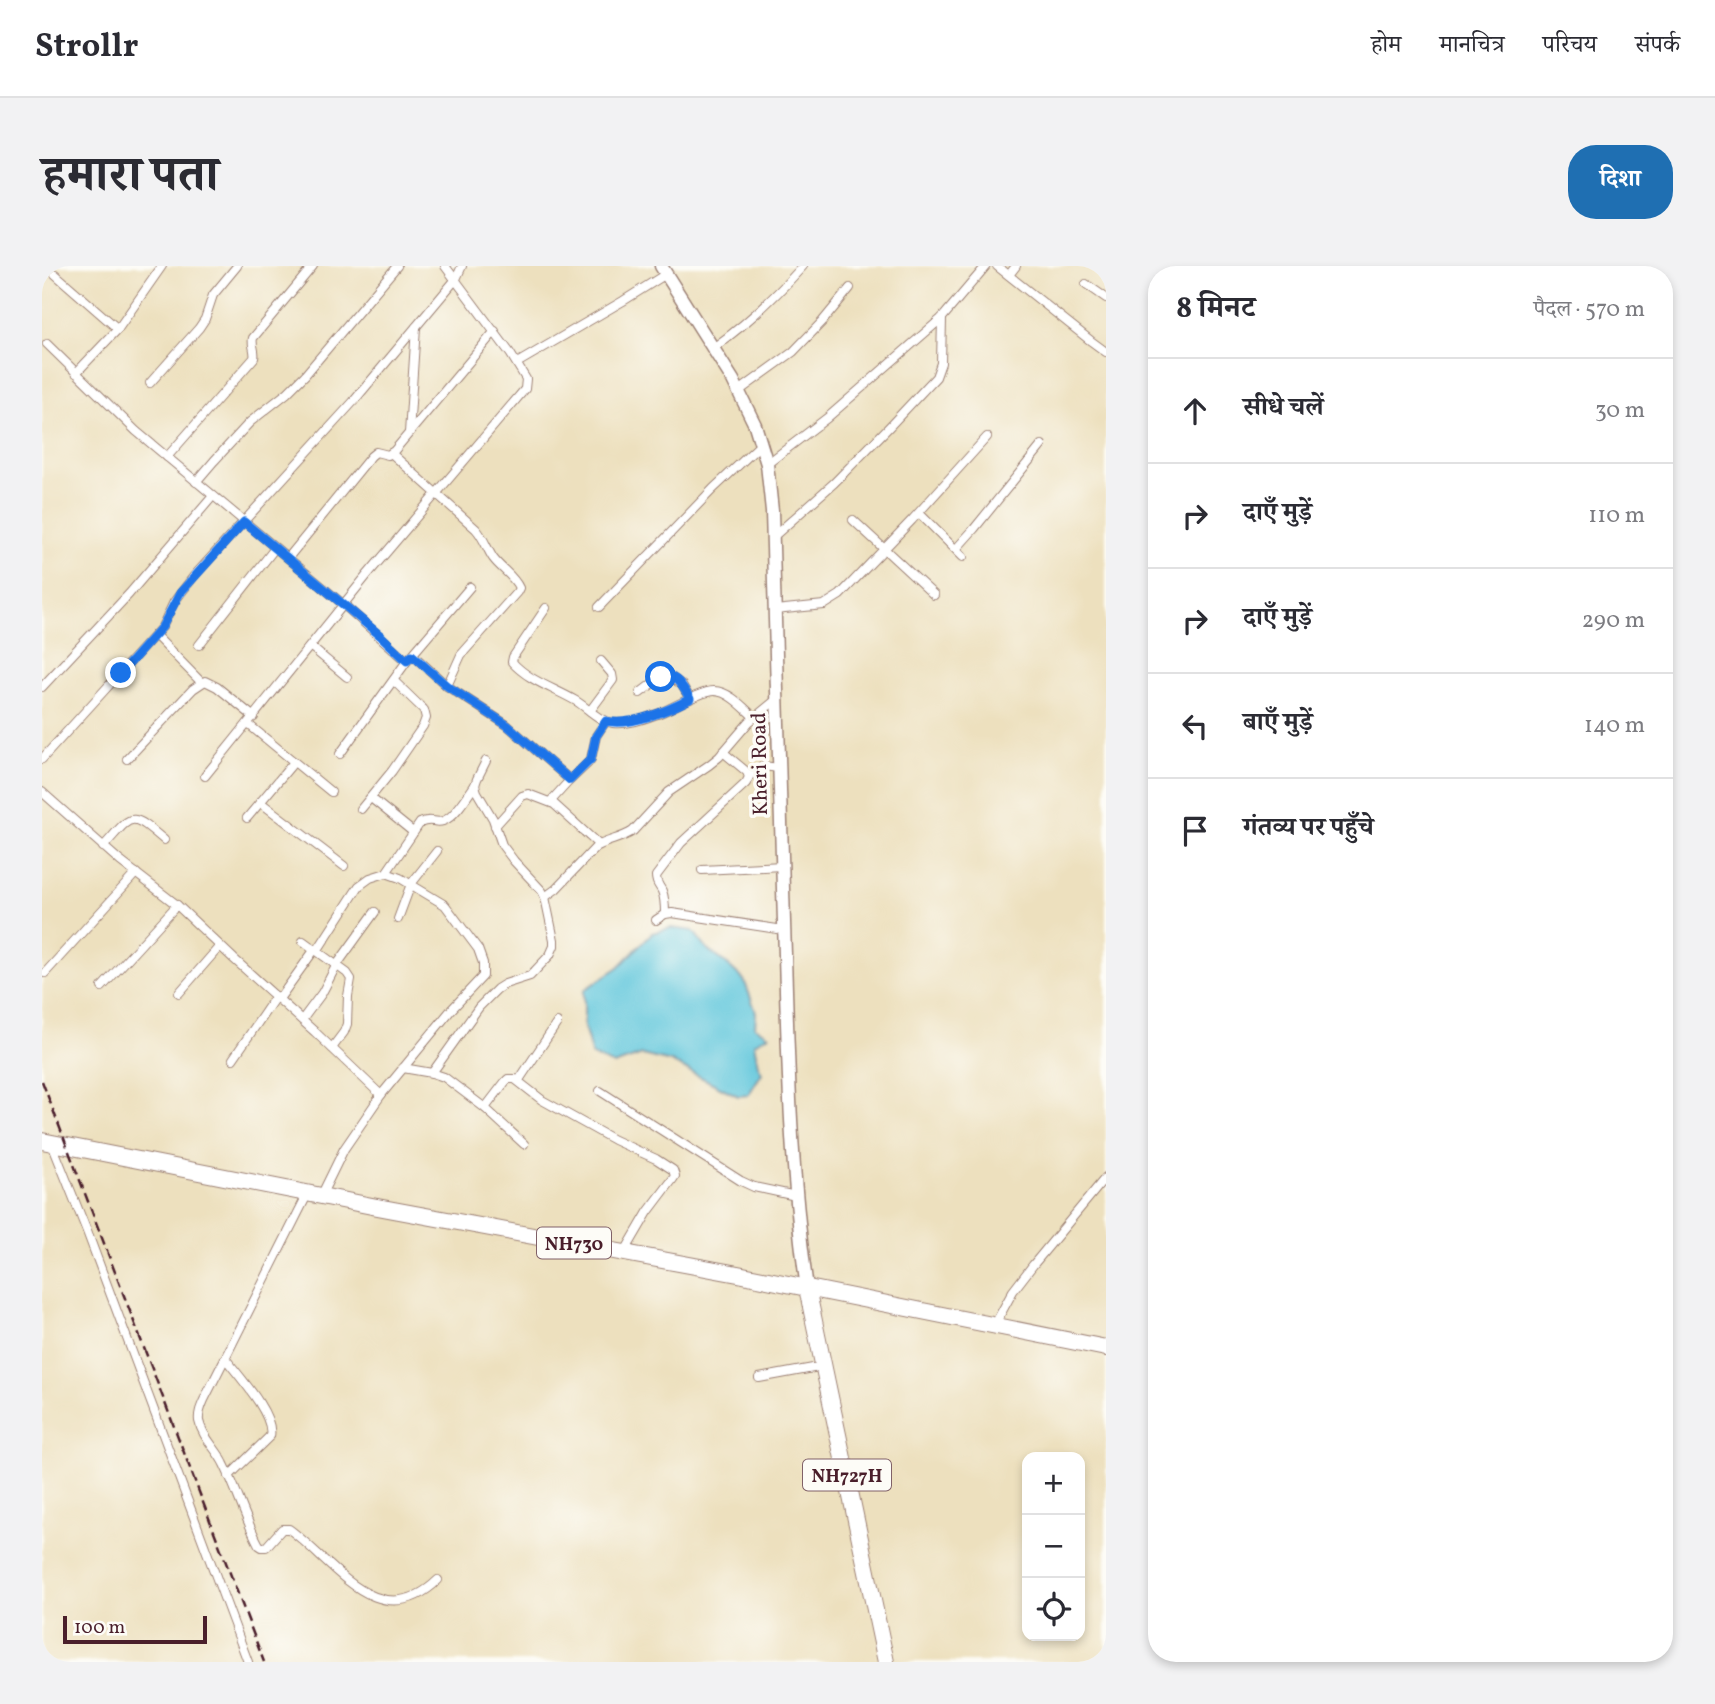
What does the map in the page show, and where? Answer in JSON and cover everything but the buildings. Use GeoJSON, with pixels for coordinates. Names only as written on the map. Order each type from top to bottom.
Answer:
{"type":"FeatureCollection","features":[{"type":"Feature","properties":{"kind":"highway","name":"NH730"},"geometry":{"type":"LineString","coordinates":[[47,1142],[1106,1348]]}},
{"type":"Feature","properties":{"kind":"highway","name":"NH727H"},"geometry":{"type":"LineString","coordinates":[[807,1288],[886,1662]]}},
{"type":"Feature","properties":{"kind":"street"},"geometry":{"type":"LineString","coordinates":[[76,373],[118,328],[162,266]]}},
{"type":"Feature","properties":{"kind":"street"},"geometry":{"type":"LineString","coordinates":[[150,383],[199,328],[213,295],[237,266]]}},
{"type":"Feature","properties":{"kind":"street"},"geometry":{"type":"LineString","coordinates":[[167,457],[254,358],[256,354],[253,338],[313,266]]}},
{"type":"Feature","properties":{"kind":"street"},"geometry":{"type":"LineString","coordinates":[[196,482],[250,422],[295,385],[397,266]]}},
{"type":"Feature","properties":{"kind":"street"},"geometry":{"type":"LineString","coordinates":[[205,776],[435,494],[525,389],[526,379],[517,363],[445,266]]}},
{"type":"Feature","properties":{"kind":"street"},"geometry":{"type":"LineString","coordinates":[[42,759],[155,635],[167,620],[180,593],[354,402],[456,279],[462,266]]}},
{"type":"Feature","properties":{"kind":"street"},"geometry":{"type":"LineString","coordinates":[[713,348],[765,307],[803,266]]}},
{"type":"Feature","properties":{"kind":"street"},"geometry":{"type":"LineString","coordinates":[[767,464],[827,418],[942,318],[986,266]]}},
{"type":"Feature","properties":{"kind":"street"},"geometry":{"type":"LineString","coordinates":[[997,266],[1106,352]]}},
{"type":"Feature","properties":{"kind":"street"},"geometry":{"type":"LineString","coordinates":[[1009,275],[1016,266]]}},
{"type":"Feature","properties":{"kind":"street"},"geometry":{"type":"LineString","coordinates":[[517,363],[623,301],[663,270]]}},
{"type":"Feature","properties":{"kind":"street","name":"Kheri Road"},"geometry":{"type":"LineString","coordinates":[[663,270],[739,391],[748,408],[767,464],[773,537],[789,1079],[796,1196],[807,1288]]}},
{"type":"Feature","properties":{"kind":"street"},"geometry":{"type":"LineString","coordinates":[[55,274],[118,328]]}},
{"type":"Feature","properties":{"kind":"street"},"geometry":{"type":"LineString","coordinates":[[1086,284],[1106,298]]}},
{"type":"Feature","properties":{"kind":"street"},"geometry":{"type":"LineString","coordinates":[[739,391],[793,352],[850,288]]}},
{"type":"Feature","properties":{"kind":"street"},"geometry":{"type":"LineString","coordinates":[[773,537],[834,483],[936,377],[941,363],[942,318]]}},
{"type":"Feature","properties":{"kind":"street"},"geometry":{"type":"LineString","coordinates":[[409,433],[416,327]]}},
{"type":"Feature","properties":{"kind":"street"},"geometry":{"type":"LineString","coordinates":[[288,558],[371,456],[376,452],[385,455],[391,453],[495,331]]}},
{"type":"Feature","properties":{"kind":"street"},"geometry":{"type":"LineString","coordinates":[[47,344],[136,431],[275,548],[410,658],[507,725],[570,780]]}},
{"type":"Feature","properties":{"kind":"street"},"geometry":{"type":"LineString","coordinates":[[775,610],[809,608],[832,601],[885,549],[987,437]]}},
{"type":"Feature","properties":{"kind":"street"},"geometry":{"type":"LineString","coordinates":[[599,607],[713,489],[761,444]]}},
{"type":"Feature","properties":{"kind":"street"},"geometry":{"type":"LineString","coordinates":[[956,550],[1042,444]]}},
{"type":"Feature","properties":{"kind":"street"},"geometry":{"type":"LineString","coordinates":[[391,453],[476,529],[495,560],[519,588],[461,655],[447,686]]}},
{"type":"Feature","properties":{"kind":"street"},"geometry":{"type":"LineString","coordinates":[[42,687],[129,594],[213,496]]}},
{"type":"Feature","properties":{"kind":"street"},"geometry":{"type":"LineString","coordinates":[[919,513],[964,557]]}},
{"type":"Feature","properties":{"kind":"street"},"geometry":{"type":"LineString","coordinates":[[853,520],[934,595]]}},
{"type":"Feature","properties":{"kind":"street"},"geometry":{"type":"LineString","coordinates":[[199,646],[275,548]]}},
{"type":"Feature","properties":{"kind":"street"},"geometry":{"type":"LineString","coordinates":[[340,754],[410,658],[470,587]]}},
{"type":"Feature","properties":{"kind":"street"},"geometry":{"type":"LineString","coordinates":[[546,608],[512,662],[530,678],[577,701],[606,721],[628,722],[708,692],[723,693],[754,717]]}},
{"type":"Feature","properties":{"kind":"street"},"geometry":{"type":"LineString","coordinates":[[155,635],[200,683]]}},
{"type":"Feature","properties":{"kind":"street"},"geometry":{"type":"LineString","coordinates":[[311,647],[347,677]]}},
{"type":"Feature","properties":{"kind":"street"},"geometry":{"type":"LineString","coordinates":[[590,711],[613,680],[612,674],[601,661]]}},
{"type":"Feature","properties":{"kind":"street"},"geometry":{"type":"LineString","coordinates":[[640,693],[661,677],[668,675],[682,685],[690,699]]}},
{"type":"Feature","properties":{"kind":"street"},"geometry":{"type":"LineString","coordinates":[[127,759],[200,683],[205,681],[211,682],[294,762],[331,792]]}},
{"type":"Feature","properties":{"kind":"street"},"geometry":{"type":"LineString","coordinates":[[361,809],[392,771],[426,719],[424,710],[394,681]]}},
{"type":"Feature","properties":{"kind":"street"},"geometry":{"type":"LineString","coordinates":[[545,897],[599,845],[633,831],[676,785],[709,765],[754,717],[777,699]]}},
{"type":"Feature","properties":{"kind":"street"},"geometry":{"type":"LineString","coordinates":[[550,802],[591,759],[596,736],[606,721]]}},
{"type":"Feature","properties":{"kind":"street"},"geometry":{"type":"LineString","coordinates":[[723,752],[749,776]]}},
{"type":"Feature","properties":{"kind":"street"},"geometry":{"type":"LineString","coordinates":[[386,873],[424,820],[446,820],[475,785],[486,761]]}},
{"type":"Feature","properties":{"kind":"street"},"geometry":{"type":"LineString","coordinates":[[247,818],[294,762]]}},
{"type":"Feature","properties":{"kind":"street"},"geometry":{"type":"LineString","coordinates":[[665,914],[663,892],[656,883],[656,876],[667,859],[746,783],[749,776],[763,766],[779,768]]}},
{"type":"Feature","properties":{"kind":"street"},"geometry":{"type":"LineString","coordinates":[[432,1073],[488,998],[505,984],[530,976],[550,955],[554,946],[545,897],[502,845],[475,785]]}},
{"type":"Feature","properties":{"kind":"street"},"geometry":{"type":"LineString","coordinates":[[42,792],[103,847],[177,905],[381,1095]]}},
{"type":"Feature","properties":{"kind":"street"},"geometry":{"type":"LineString","coordinates":[[495,826],[525,794],[559,807],[599,845]]}},
{"type":"Feature","properties":{"kind":"street"},"geometry":{"type":"LineString","coordinates":[[370,798],[413,832]]}},
{"type":"Feature","properties":{"kind":"street"},"geometry":{"type":"LineString","coordinates":[[260,802],[344,866]]}},
{"type":"Feature","properties":{"kind":"street"},"geometry":{"type":"LineString","coordinates":[[103,847],[123,824],[132,819],[143,822],[164,840]]}},
{"type":"Feature","properties":{"kind":"street"},"geometry":{"type":"LineString","coordinates":[[398,919],[411,884],[437,851]]}},
{"type":"Feature","properties":{"kind":"street"},"geometry":{"type":"LineString","coordinates":[[702,870],[782,866]]}},
{"type":"Feature","properties":{"kind":"street"},"geometry":{"type":"LineString","coordinates":[[45,974],[136,873]]}},
{"type":"Feature","properties":{"kind":"street"},"geometry":{"type":"LineString","coordinates":[[233,1059],[316,950],[359,886],[370,878],[386,873],[393,874],[411,884],[450,910],[478,949],[484,969],[483,976],[451,1010],[381,1095],[315,1194],[225,1358],[199,1410],[198,1419],[205,1436],[223,1461],[259,1545],[269,1545],[282,1529],[289,1529],[355,1586],[388,1600],[406,1600],[438,1580]]}},
{"type":"Feature","properties":{"kind":"street"},"geometry":{"type":"LineString","coordinates":[[102,987],[177,905]]}},
{"type":"Feature","properties":{"kind":"street"},"geometry":{"type":"LineString","coordinates":[[302,1020],[375,912]]}},
{"type":"Feature","properties":{"kind":"street"},"geometry":{"type":"LineString","coordinates":[[656,920],[672,913],[784,930]]}},
{"type":"Feature","properties":{"kind":"street"},"geometry":{"type":"LineString","coordinates":[[303,941],[350,976],[346,1028],[332,1048]]}},
{"type":"Feature","properties":{"kind":"street"},"geometry":{"type":"LineString","coordinates":[[179,993],[220,946]]}},
{"type":"Feature","properties":{"kind":"street"},"geometry":{"type":"LineString","coordinates":[[519,1080],[557,1023]]}},
{"type":"Feature","properties":{"kind":"street"},"geometry":{"type":"LineString","coordinates":[[402,1068],[444,1077],[485,1108],[524,1144]]}},
{"type":"Feature","properties":{"kind":"street"},"geometry":{"type":"LineString","coordinates":[[485,1108],[505,1082],[512,1078],[519,1080],[560,1111],[656,1159],[675,1173],[624,1253]]}},
{"type":"Feature","properties":{"kind":"street"},"geometry":{"type":"LineString","coordinates":[[600,1091],[741,1181],[762,1189],[796,1196]]}},
{"type":"Feature","properties":{"kind":"street"},"geometry":{"type":"LineString","coordinates":[[47,1142],[88,1234],[248,1662]]}},
{"type":"Feature","properties":{"kind":"street"},"geometry":{"type":"LineString","coordinates":[[994,1326],[1013,1291],[1032,1265],[1106,1177]]}},
{"type":"Feature","properties":{"kind":"street"},"geometry":{"type":"LineString","coordinates":[[225,1358],[261,1407],[272,1428],[271,1436],[229,1476]]}},
{"type":"Feature","properties":{"kind":"street"},"geometry":{"type":"LineString","coordinates":[[759,1378],[824,1366]]}},
{"type":"Feature","properties":{"kind":"water"},"geometry":{"type":"Polygon","coordinates":[[[671,928],[693,931],[707,949],[744,980],[756,1012],[755,1027],[769,1035],[754,1043],[762,1073],[748,1095],[738,1096],[671,1062],[642,1055],[614,1065],[592,1056],[584,1026],[584,990],[619,967],[652,933],[671,928]]]}},
{"type":"Feature","properties":{"kind":"railway"},"geometry":{"type":"LineString","coordinates":[[42,1081],[264,1662]]}},
{"type":"Feature","properties":{"kind":"route"},"geometry":{"type":"LineString","coordinates":[[121,673],[162,627],[180,593],[244,522],[381,636],[407,661],[412,655],[447,686],[507,725],[570,780],[591,759],[593,742],[606,721],[628,722],[690,699],[682,685],[671,676],[661,677]]}}]}
